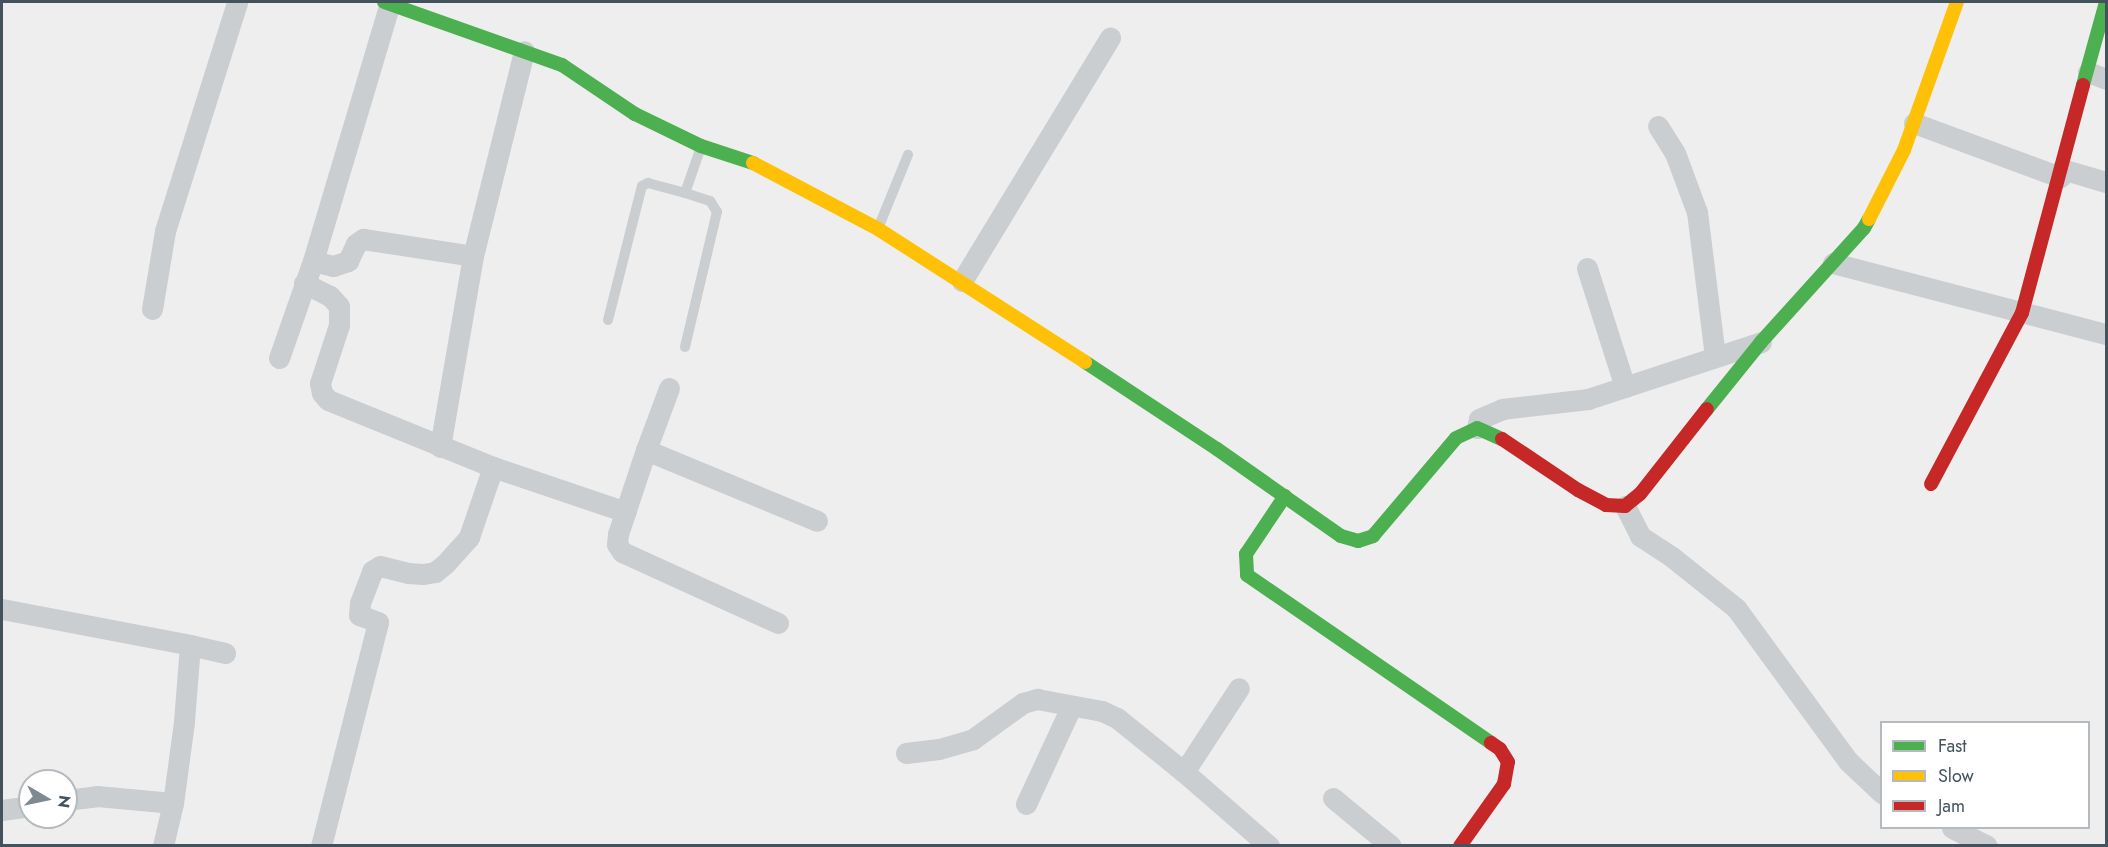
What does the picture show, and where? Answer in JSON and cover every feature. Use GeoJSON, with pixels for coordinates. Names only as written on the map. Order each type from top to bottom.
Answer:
{"type":"FeatureCollection","features":[{"type":"Feature","properties":{"kind":"street"},"geometry":{"type":"LineString","coordinates":[[152,309],[165,231],[237,2]]}},
{"type":"Feature","properties":{"kind":"street"},"geometry":{"type":"LineString","coordinates":[[279,358],[313,261],[387,2],[562,65],[635,114],[701,147],[733,155],[763,167],[878,229],[962,281],[1285,496],[1341,536],[1358,541],[1373,536],[1456,438],[1477,428],[1493,433],[1606,506],[1625,506],[1640,494],[1761,342],[1864,228],[1904,150],[1957,2]]}},
{"type":"Feature","properties":{"kind":"street"},"geometry":{"type":"LineString","coordinates":[[1931,484],[2022,313],[2061,173],[2097,76],[2106,2]]}},
{"type":"Feature","properties":{"kind":"street"},"geometry":{"type":"LineString","coordinates":[[962,281],[1110,38]]}},
{"type":"Feature","properties":{"kind":"street"},"geometry":{"type":"LineString","coordinates":[[440,447],[473,256],[524,51]]}},
{"type":"Feature","properties":{"kind":"street"},"geometry":{"type":"LineString","coordinates":[[1914,123],[2061,173],[2106,182]]}},
{"type":"Feature","properties":{"kind":"street"},"geometry":{"type":"LineString","coordinates":[[1658,126],[1675,153],[1697,212],[1715,356]]}},
{"type":"Feature","properties":{"kind":"street"},"geometry":{"type":"LineString","coordinates":[[313,261],[333,266],[348,261],[356,244],[363,239],[473,256]]}},
{"type":"Feature","properties":{"kind":"street"},"geometry":{"type":"LineString","coordinates":[[1833,263],[2106,334]]}},
{"type":"Feature","properties":{"kind":"street"},"geometry":{"type":"LineString","coordinates":[[1587,268],[1625,387]]}},
{"type":"Feature","properties":{"kind":"street"},"geometry":{"type":"LineString","coordinates":[[304,283],[330,296],[339,306],[339,325],[320,383],[322,393],[328,400],[493,468],[626,512]]}},
{"type":"Feature","properties":{"kind":"street"},"geometry":{"type":"LineString","coordinates":[[1477,428],[1479,419],[1502,409],[1588,399],[1761,342]]}},
{"type":"Feature","properties":{"kind":"street"},"geometry":{"type":"LineString","coordinates":[[669,388],[646,450],[618,534],[617,544],[622,552],[778,623]]}},
{"type":"Feature","properties":{"kind":"street"},"geometry":{"type":"LineString","coordinates":[[646,450],[817,521]]}},
{"type":"Feature","properties":{"kind":"street"},"geometry":{"type":"LineString","coordinates":[[321,846],[378,622],[359,615],[360,603],[372,572],[380,566],[408,573],[435,572],[445,564],[469,537],[493,468]]}},
{"type":"Feature","properties":{"kind":"street"},"geometry":{"type":"LineString","coordinates":[[1285,496],[1246,554],[1244,566],[1247,575],[1500,749],[1508,762],[1504,784],[1460,846]]}},
{"type":"Feature","properties":{"kind":"street"},"geometry":{"type":"LineString","coordinates":[[1625,506],[1640,536],[1736,608],[1848,761],[1880,792]]}},
{"type":"Feature","properties":{"kind":"street"},"geometry":{"type":"LineString","coordinates":[[2,609],[190,645],[225,654]]}},
{"type":"Feature","properties":{"kind":"street"},"geometry":{"type":"LineString","coordinates":[[163,846],[173,803],[184,722],[190,645]]}},
{"type":"Feature","properties":{"kind":"street"},"geometry":{"type":"LineString","coordinates":[[1184,772],[1239,688]]}},
{"type":"Feature","properties":{"kind":"street"},"geometry":{"type":"LineString","coordinates":[[906,753],[939,748],[973,739],[1023,703],[1037,699],[1102,711],[1117,718],[1184,772],[1269,846]]}},
{"type":"Feature","properties":{"kind":"street"},"geometry":{"type":"LineString","coordinates":[[1026,804],[1071,707]]}},
{"type":"Feature","properties":{"kind":"street"},"geometry":{"type":"LineString","coordinates":[[78,798],[97,796],[173,803]]}},
{"type":"Feature","properties":{"kind":"street"},"geometry":{"type":"LineString","coordinates":[[1333,798],[1391,846]]}},
{"type":"Feature","properties":{"kind":"street"},"geometry":{"type":"LineString","coordinates":[[2,810],[18,808]]}},
{"type":"Feature","properties":{"kind":"street"},"geometry":{"type":"LineString","coordinates":[[1954,829],[1987,846]]}},
{"type":"Feature","properties":{"kind":"lane"},"geometry":{"type":"LineString","coordinates":[[685,193],[701,147]]}},
{"type":"Feature","properties":{"kind":"lane"},"geometry":{"type":"LineString","coordinates":[[878,229],[908,155]]}},
{"type":"Feature","properties":{"kind":"lane"},"geometry":{"type":"LineString","coordinates":[[608,320],[642,186],[648,183],[710,201],[717,212],[685,347]]}},
{"type":"Feature","properties":{"kind":"traffic: fast"},"geometry":{"type":"LineString","coordinates":[[384,2],[562,65],[635,114],[701,146],[753,163]]}},
{"type":"Feature","properties":{"kind":"traffic: fast"},"geometry":{"type":"LineString","coordinates":[[2083,85],[2106,2]]}},
{"type":"Feature","properties":{"kind":"traffic: fast"},"geometry":{"type":"LineString","coordinates":[[1707,409],[1761,342],[1864,228],[1869,219]]}},
{"type":"Feature","properties":{"kind":"traffic: fast"},"geometry":{"type":"LineString","coordinates":[[1085,362],[1217,449],[1341,536],[1358,541],[1373,536],[1456,438],[1477,428],[1502,439]]}},
{"type":"Feature","properties":{"kind":"traffic: fast"},"geometry":{"type":"LineString","coordinates":[[1285,496],[1246,554],[1247,575],[1491,743]]}},
{"type":"Feature","properties":{"kind":"traffic: slow"},"geometry":{"type":"LineString","coordinates":[[1869,219],[1904,150],[1957,2]]}},
{"type":"Feature","properties":{"kind":"traffic: slow"},"geometry":{"type":"LineString","coordinates":[[753,163],[878,229],[1085,362]]}},
{"type":"Feature","properties":{"kind":"traffic: jam"},"geometry":{"type":"LineString","coordinates":[[1931,484],[2022,313],[2083,85]]}},
{"type":"Feature","properties":{"kind":"traffic: jam"},"geometry":{"type":"LineString","coordinates":[[1502,439],[1578,490],[1606,505],[1625,506],[1640,494],[1707,409]]}},
{"type":"Feature","properties":{"kind":"traffic: jam"},"geometry":{"type":"LineString","coordinates":[[1460,846],[1504,784],[1508,762],[1500,749],[1491,743]]}}]}
